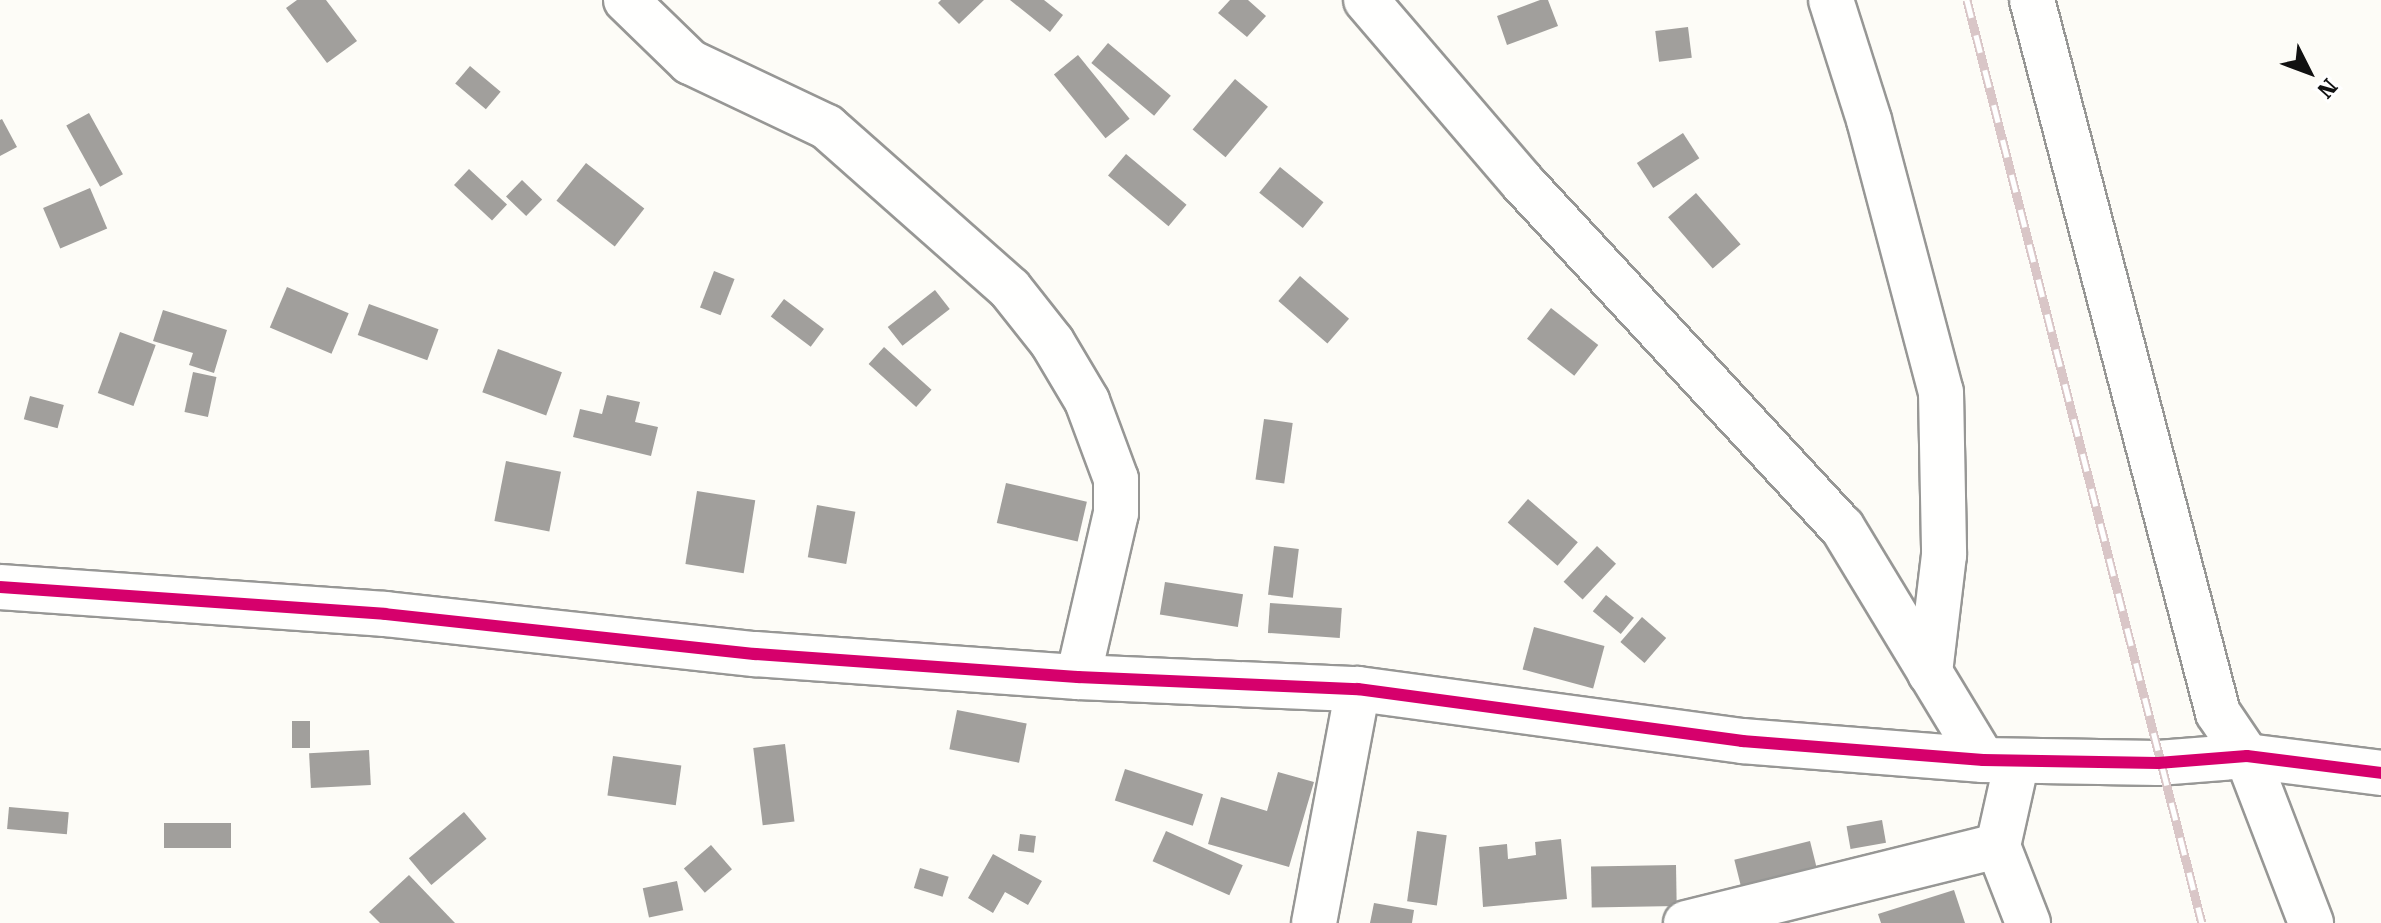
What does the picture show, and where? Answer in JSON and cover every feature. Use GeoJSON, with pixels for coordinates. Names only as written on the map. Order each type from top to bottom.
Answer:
{"type":"FeatureCollection","features":[{"type":"Feature","properties":{"kind":"street"},"geometry":{"type":"LineString","coordinates":[[626,0],[690,62],[827,127],[1010,289],[1052,342],[1087,401],[1116,479],[1116,513],[1078,677]]}},
{"type":"Feature","properties":{"kind":"street"},"geometry":{"type":"LineString","coordinates":[[1366,0],[1522,182],[1842,527],[1930,673],[2000,760],[1998,846],[2028,923]]}},
{"type":"Feature","properties":{"kind":"street"},"geometry":{"type":"LineString","coordinates":[[1831,0],[1869,120],[1941,392],[1944,555],[1930,673]]}},
{"type":"Feature","properties":{"kind":"street"},"geometry":{"type":"LineString","coordinates":[[2032,0],[2218,713],[2247,756],[2311,923]]}},
{"type":"Feature","properties":{"kind":"street"},"geometry":{"type":"LineString","coordinates":[[0,587],[385,614],[755,654],[1078,677],[1358,689],[1742,741],[2000,760],[2158,763],[2247,756],[2381,773]]}},
{"type":"Feature","properties":{"kind":"street"},"geometry":{"type":"LineString","coordinates":[[1314,923],[1358,689]]}},
{"type":"Feature","properties":{"kind":"street"},"geometry":{"type":"LineString","coordinates":[[1686,923],[1998,846]]}},
{"type":"Feature","properties":{"kind":"building"},"geometry":{"type":"Polygon","coordinates":[[[297,0],[326,0],[357,41],[327,63],[286,8],[297,0]]]}},
{"type":"Feature","properties":{"kind":"building"},"geometry":{"type":"Polygon","coordinates":[[[941,0],[984,0],[959,24],[938,3],[941,0]]]}},
{"type":"Feature","properties":{"kind":"building"},"geometry":{"type":"Polygon","coordinates":[[[1010,0],[1044,0],[1063,15],[1050,32],[1010,0]]]}},
{"type":"Feature","properties":{"kind":"building"},"geometry":{"type":"Polygon","coordinates":[[[1230,0],[1248,0],[1266,16],[1247,37],[1218,13],[1230,0]]]}},
{"type":"Feature","properties":{"kind":"building"},"geometry":{"type":"Polygon","coordinates":[[[1548,0],[1558,26],[1507,45],[1497,16],[1548,0]]]}},
{"type":"Feature","properties":{"kind":"building"},"geometry":{"type":"Polygon","coordinates":[[[1688,27],[1692,58],[1659,62],[1655,31],[1688,27]]]}},
{"type":"Feature","properties":{"kind":"building"},"geometry":{"type":"Polygon","coordinates":[[[1108,43],[1171,96],[1154,116],[1091,63],[1108,43]]]}},
{"type":"Feature","properties":{"kind":"building"},"geometry":{"type":"Polygon","coordinates":[[[1078,55],[1130,119],[1106,138],[1054,75],[1078,55]]]}},
{"type":"Feature","properties":{"kind":"building"},"geometry":{"type":"Polygon","coordinates":[[[470,66],[501,92],[486,109],[455,84],[470,66]]]}},
{"type":"Feature","properties":{"kind":"building"},"geometry":{"type":"Polygon","coordinates":[[[1235,79],[1268,107],[1226,157],[1193,130],[1235,79]]]}},
{"type":"Feature","properties":{"kind":"building"},"geometry":{"type":"Polygon","coordinates":[[[89,113],[123,174],[100,187],[66,126],[89,113]]]}},
{"type":"Feature","properties":{"kind":"building"},"geometry":{"type":"Polygon","coordinates":[[[0,120],[17,147],[0,156],[0,120]]]}},
{"type":"Feature","properties":{"kind":"building"},"geometry":{"type":"Polygon","coordinates":[[[1683,133],[1699,158],[1653,188],[1637,163],[1683,133]]]}},
{"type":"Feature","properties":{"kind":"building"},"geometry":{"type":"Polygon","coordinates":[[[1126,154],[1187,205],[1169,226],[1108,175],[1126,154]]]}},
{"type":"Feature","properties":{"kind":"building"},"geometry":{"type":"Polygon","coordinates":[[[586,163],[644,209],[615,246],[556,201],[586,163]]]}},
{"type":"Feature","properties":{"kind":"building"},"geometry":{"type":"Polygon","coordinates":[[[1280,167],[1324,202],[1303,228],[1259,193],[1280,167]]]}},
{"type":"Feature","properties":{"kind":"building"},"geometry":{"type":"Polygon","coordinates":[[[469,169],[507,204],[492,221],[454,185],[469,169]]]}},
{"type":"Feature","properties":{"kind":"building"},"geometry":{"type":"Polygon","coordinates":[[[522,180],[542,199],[526,216],[506,197],[522,180]]]}},
{"type":"Feature","properties":{"kind":"building"},"geometry":{"type":"Polygon","coordinates":[[[90,188],[107,229],[60,248],[43,208],[90,188]]]}},
{"type":"Feature","properties":{"kind":"building"},"geometry":{"type":"Polygon","coordinates":[[[1696,193],[1741,244],[1713,269],[1668,217],[1696,193]]]}},
{"type":"Feature","properties":{"kind":"building"},"geometry":{"type":"Polygon","coordinates":[[[714,271],[735,279],[721,315],[700,307],[714,271]]]}},
{"type":"Feature","properties":{"kind":"building"},"geometry":{"type":"Polygon","coordinates":[[[1300,276],[1349,319],[1327,344],[1278,301],[1300,276]]]}},
{"type":"Feature","properties":{"kind":"building"},"geometry":{"type":"Polygon","coordinates":[[[287,287],[349,313],[331,354],[270,328],[287,287]]]}},
{"type":"Feature","properties":{"kind":"building"},"geometry":{"type":"Polygon","coordinates":[[[935,290],[950,309],[902,346],[888,327],[935,290]]]}},
{"type":"Feature","properties":{"kind":"building"},"geometry":{"type":"Polygon","coordinates":[[[784,299],[824,329],[811,347],[771,317],[784,299]]]}},
{"type":"Feature","properties":{"kind":"building"},"geometry":{"type":"Polygon","coordinates":[[[369,304],[439,329],[427,360],[358,335],[369,304]]]}},
{"type":"Feature","properties":{"kind":"building"},"geometry":{"type":"Polygon","coordinates":[[[1551,308],[1598,345],[1574,376],[1527,339],[1551,308]]]}},
{"type":"Feature","properties":{"kind":"building"},"geometry":{"type":"Polygon","coordinates":[[[163,310],[227,330],[214,373],[189,365],[193,353],[153,341],[163,310]]]}},
{"type":"Feature","properties":{"kind":"building"},"geometry":{"type":"Polygon","coordinates":[[[120,332],[156,345],[133,406],[98,393],[120,332]]]}},
{"type":"Feature","properties":{"kind":"building"},"geometry":{"type":"Polygon","coordinates":[[[884,347],[932,390],[916,407],[869,364],[884,347]]]}},
{"type":"Feature","properties":{"kind":"building"},"geometry":{"type":"Polygon","coordinates":[[[498,349],[562,372],[546,415],[482,392],[498,349]]]}},
{"type":"Feature","properties":{"kind":"building"},"geometry":{"type":"Polygon","coordinates":[[[193,372],[216,377],[208,417],[184,412],[193,372]]]}},
{"type":"Feature","properties":{"kind":"building"},"geometry":{"type":"Polygon","coordinates":[[[607,395],[640,402],[635,422],[658,427],[651,456],[573,437],[580,409],[602,414],[607,395]]]}},
{"type":"Feature","properties":{"kind":"building"},"geometry":{"type":"Polygon","coordinates":[[[30,396],[64,405],[58,428],[24,419],[30,396]]]}},
{"type":"Feature","properties":{"kind":"building"},"geometry":{"type":"Polygon","coordinates":[[[1264,419],[1293,423],[1284,483],[1256,479],[1264,419]]]}},
{"type":"Feature","properties":{"kind":"building"},"geometry":{"type":"Polygon","coordinates":[[[506,461],[561,472],[549,532],[494,521],[506,461]]]}},
{"type":"Feature","properties":{"kind":"building"},"geometry":{"type":"Polygon","coordinates":[[[1006,483],[1087,502],[1078,542],[997,523],[1006,483]]]}},
{"type":"Feature","properties":{"kind":"building"},"geometry":{"type":"Polygon","coordinates":[[[697,491],[755,500],[744,573],[685,564],[697,491]]]}},
{"type":"Feature","properties":{"kind":"building"},"geometry":{"type":"Polygon","coordinates":[[[1528,499],[1578,542],[1557,566],[1508,522],[1528,499]]]}},
{"type":"Feature","properties":{"kind":"building"},"geometry":{"type":"Polygon","coordinates":[[[817,505],[855,512],[846,564],[808,557],[817,505]]]}},
{"type":"Feature","properties":{"kind":"building"},"geometry":{"type":"Polygon","coordinates":[[[1274,546],[1299,549],[1293,598],[1268,595],[1274,546]]]}},
{"type":"Feature","properties":{"kind":"building"},"geometry":{"type":"Polygon","coordinates":[[[1597,546],[1616,564],[1583,600],[1564,582],[1597,546]]]}},
{"type":"Feature","properties":{"kind":"building"},"geometry":{"type":"Polygon","coordinates":[[[1165,582],[1243,594],[1238,627],[1160,615],[1165,582]]]}},
{"type":"Feature","properties":{"kind":"building"},"geometry":{"type":"Polygon","coordinates":[[[1606,595],[1634,618],[1621,634],[1593,611],[1606,595]]]}},
{"type":"Feature","properties":{"kind":"building"},"geometry":{"type":"Polygon","coordinates":[[[1270,603],[1342,608],[1340,638],[1268,633],[1270,603]]]}},
{"type":"Feature","properties":{"kind":"building"},"geometry":{"type":"Polygon","coordinates":[[[1642,617],[1666,638],[1645,663],[1620,642],[1642,617]]]}},
{"type":"Feature","properties":{"kind":"building"},"geometry":{"type":"Polygon","coordinates":[[[1534,627],[1605,646],[1593,688],[1523,670],[1534,627]]]}},
{"type":"Feature","properties":{"kind":"building"},"geometry":{"type":"Polygon","coordinates":[[[957,710],[1027,724],[1019,763],[949,749],[957,710]]]}},
{"type":"Feature","properties":{"kind":"building"},"geometry":{"type":"Polygon","coordinates":[[[292,721],[310,721],[310,748],[292,748],[292,721]]]}},
{"type":"Feature","properties":{"kind":"building"},"geometry":{"type":"Polygon","coordinates":[[[785,744],[795,821],[763,825],[753,748],[785,744]]]}},
{"type":"Feature","properties":{"kind":"building"},"geometry":{"type":"Polygon","coordinates":[[[369,750],[371,785],[311,788],[309,753],[369,750]]]}},
{"type":"Feature","properties":{"kind":"building"},"geometry":{"type":"Polygon","coordinates":[[[613,756],[681,766],[676,805],[607,796],[613,756]]]}},
{"type":"Feature","properties":{"kind":"building"},"geometry":{"type":"Polygon","coordinates":[[[1125,769],[1203,794],[1193,826],[1115,800],[1125,769]]]}},
{"type":"Feature","properties":{"kind":"building"},"geometry":{"type":"Polygon","coordinates":[[[1278,772],[1314,782],[1289,867],[1208,844],[1221,797],[1267,811],[1278,772]]]}},
{"type":"Feature","properties":{"kind":"building"},"geometry":{"type":"Polygon","coordinates":[[[9,807],[69,812],[67,834],[7,829],[9,807]]]}},
{"type":"Feature","properties":{"kind":"building"},"geometry":{"type":"Polygon","coordinates":[[[464,812],[486,839],[431,885],[409,858],[464,812]]]}},
{"type":"Feature","properties":{"kind":"building"},"geometry":{"type":"Polygon","coordinates":[[[1882,820],[1886,843],[1851,849],[1847,826],[1882,820]]]}},
{"type":"Feature","properties":{"kind":"building"},"geometry":{"type":"Polygon","coordinates":[[[164,823],[231,823],[231,848],[164,848],[164,823]]]}},
{"type":"Feature","properties":{"kind":"building"},"geometry":{"type":"Polygon","coordinates":[[[1166,831],[1243,865],[1229,895],[1153,861],[1166,831]]]}},
{"type":"Feature","properties":{"kind":"building"},"geometry":{"type":"Polygon","coordinates":[[[1417,831],[1447,835],[1437,905],[1407,901],[1417,831]]]}},
{"type":"Feature","properties":{"kind":"building"},"geometry":{"type":"Polygon","coordinates":[[[1020,834],[1036,836],[1034,853],[1018,851],[1020,834]]]}},
{"type":"Feature","properties":{"kind":"building"},"geometry":{"type":"Polygon","coordinates":[[[1561,839],[1567,899],[1483,907],[1479,847],[1507,844],[1508,859],[1536,855],[1535,842],[1561,839]]]}},
{"type":"Feature","properties":{"kind":"building"},"geometry":{"type":"Polygon","coordinates":[[[1810,841],[1819,876],[1743,895],[1734,860],[1810,841]]]}},
{"type":"Feature","properties":{"kind":"building"},"geometry":{"type":"Polygon","coordinates":[[[711,845],[732,869],[705,893],[684,869],[711,845]]]}},
{"type":"Feature","properties":{"kind":"building"},"geometry":{"type":"Polygon","coordinates":[[[993,854],[1042,881],[1028,905],[1005,892],[993,913],[968,898],[993,854]]]}},
{"type":"Feature","properties":{"kind":"building"},"geometry":{"type":"Polygon","coordinates":[[[1676,865],[1677,906],[1592,907],[1591,866],[1676,865]]]}},
{"type":"Feature","properties":{"kind":"building"},"geometry":{"type":"Polygon","coordinates":[[[920,868],[949,877],[943,897],[914,888],[920,868]]]}},
{"type":"Feature","properties":{"kind":"building"},"geometry":{"type":"Polygon","coordinates":[[[409,875],[455,923],[380,923],[369,912],[409,875]]]}},
{"type":"Feature","properties":{"kind":"building"},"geometry":{"type":"Polygon","coordinates":[[[677,881],[683,910],[649,918],[643,888],[677,881]]]}},
{"type":"Feature","properties":{"kind":"building"},"geometry":{"type":"Polygon","coordinates":[[[1954,890],[1965,923],[1881,923],[1878,914],[1954,890]]]}},
{"type":"Feature","properties":{"kind":"building"},"geometry":{"type":"Polygon","coordinates":[[[1374,903],[1414,910],[1412,923],[1370,923],[1374,903]]]}},
{"type":"Feature","properties":{"kind":"railway"},"geometry":{"type":"LineString","coordinates":[[1967,0],[2202,923]]}},
{"type":"Feature","properties":{"kind":"cycle path"},"geometry":{"type":"LineString","coordinates":[[0,587],[385,614],[755,654],[1078,677],[1358,689],[1742,741],[1983,760],[2158,763],[2247,756],[2381,773]]}}]}
